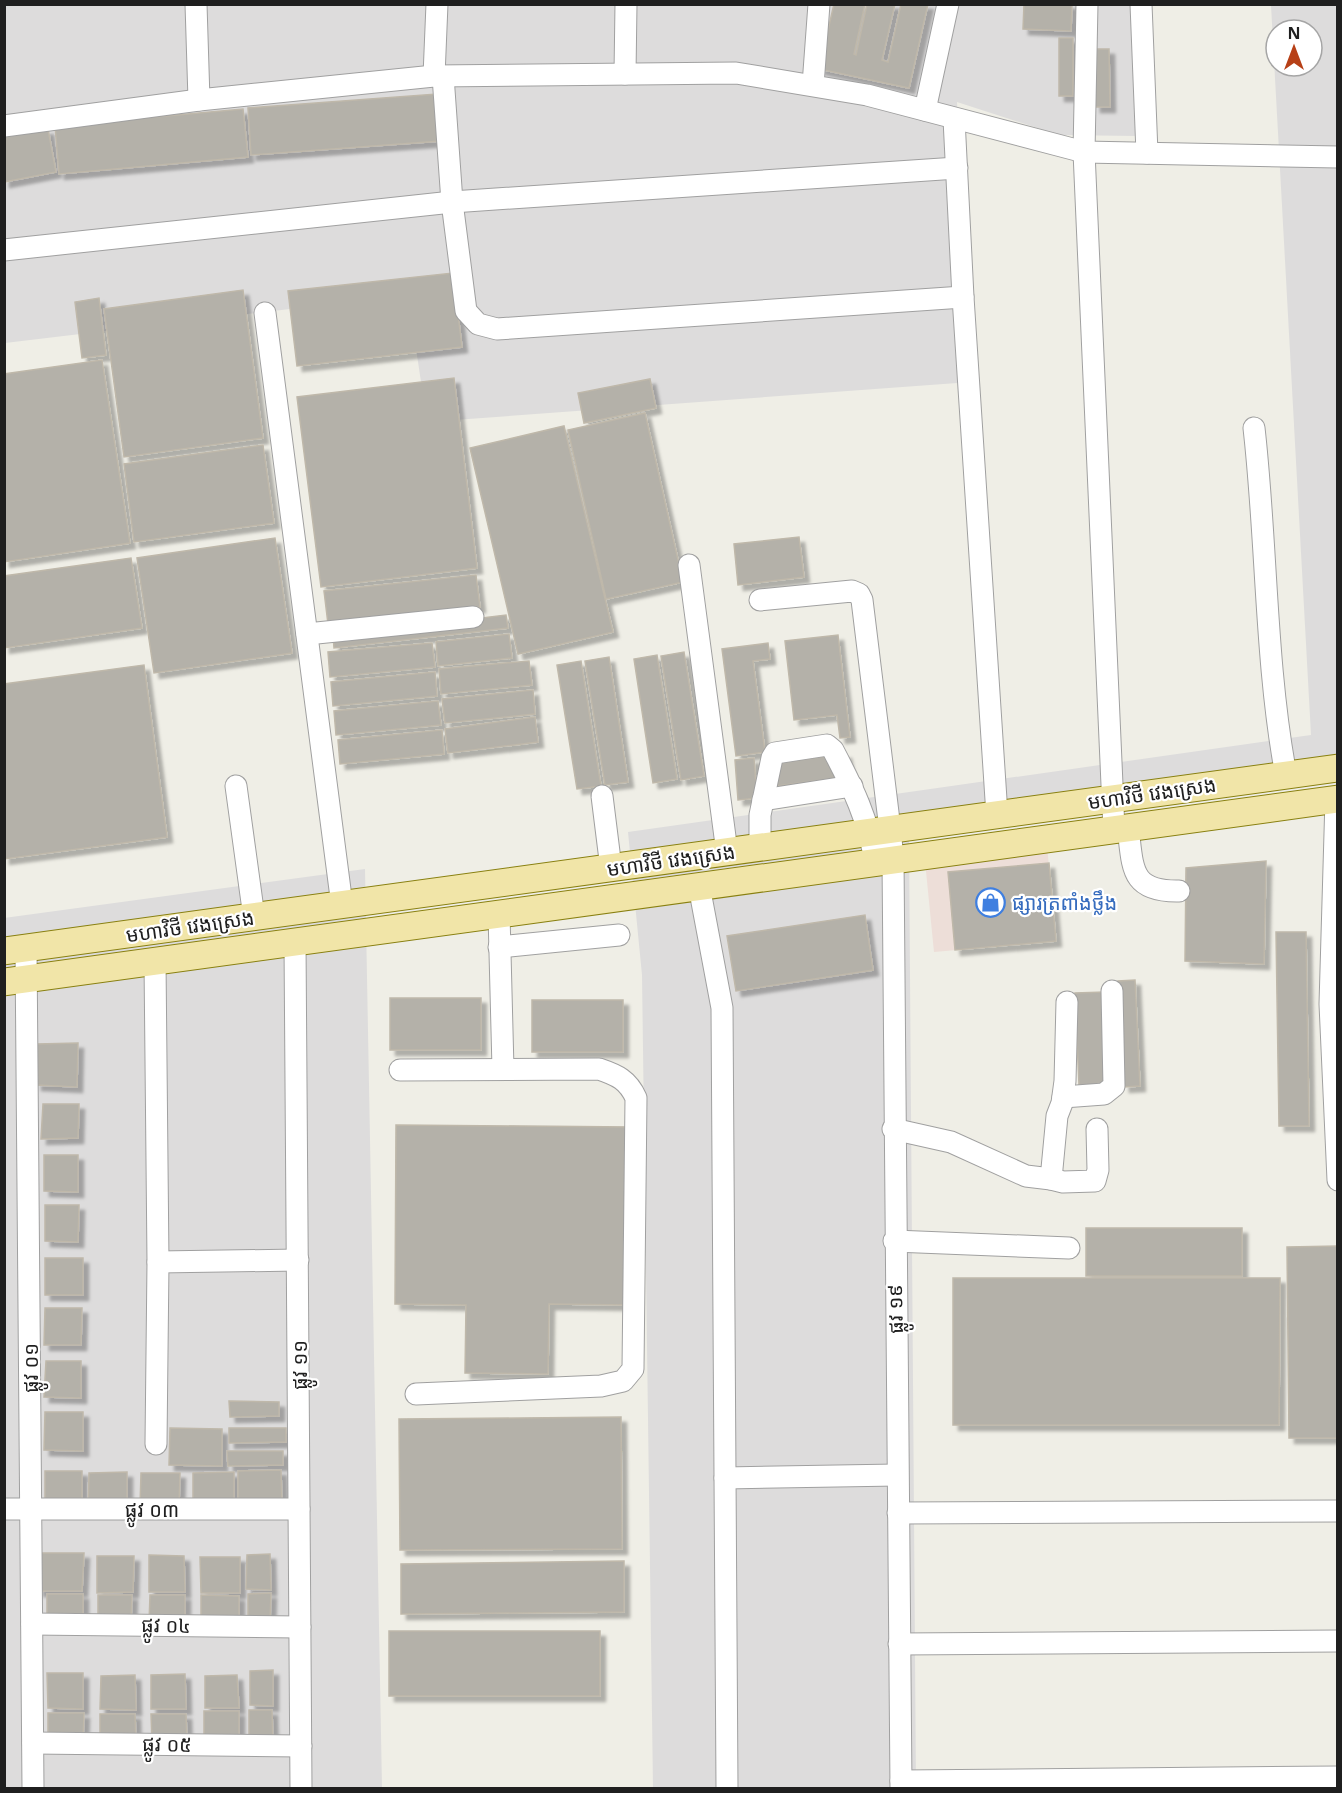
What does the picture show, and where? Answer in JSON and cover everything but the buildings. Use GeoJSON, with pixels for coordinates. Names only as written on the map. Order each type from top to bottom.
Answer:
{"type":"FeatureCollection","features":[{"type":"Feature","properties":{"kind":"main road","name":"មហាវិថី វេងស្រេង"},"geometry":{"type":"LineString","coordinates":[[15,950],[1338,768]]}},
{"type":"Feature","properties":{"kind":"main road","name":"មហាវិថី វេងស្រេង"},"geometry":{"type":"LineString","coordinates":[[16,980],[1337,799]]}},
{"type":"Feature","properties":{"kind":"street"},"geometry":{"type":"LineString","coordinates":[[196,4],[199,100]]}},
{"type":"Feature","properties":{"kind":"street"},"geometry":{"type":"LineString","coordinates":[[437,4],[438,76],[452,202],[466,311],[478,324],[497,329],[963,297]]}},
{"type":"Feature","properties":{"kind":"street"},"geometry":{"type":"LineString","coordinates":[[625,74],[626,4]]}},
{"type":"Feature","properties":{"kind":"street"},"geometry":{"type":"LineString","coordinates":[[813,85],[819,4]]}},
{"type":"Feature","properties":{"kind":"street"},"geometry":{"type":"LineString","coordinates":[[925,110],[948,4]]}},
{"type":"Feature","properties":{"kind":"street"},"geometry":{"type":"LineString","coordinates":[[1087,4],[1084,152],[1112,799],[1138,879],[1150,888],[1179,891]]}},
{"type":"Feature","properties":{"kind":"street"},"geometry":{"type":"LineString","coordinates":[[1141,4],[1147,153]]}},
{"type":"Feature","properties":{"kind":"street"},"geometry":{"type":"LineString","coordinates":[[4,126],[199,100],[438,76],[736,73],[813,85],[925,110],[1084,152],[1338,157]]}},
{"type":"Feature","properties":{"kind":"street"},"geometry":{"type":"LineString","coordinates":[[954,118],[963,297],[997,814]]}},
{"type":"Feature","properties":{"kind":"street"},"geometry":{"type":"LineString","coordinates":[[4,250],[452,202],[957,168]]}},
{"type":"Feature","properties":{"kind":"street"},"geometry":{"type":"LineString","coordinates":[[265,313],[342,905]]}},
{"type":"Feature","properties":{"kind":"street"},"geometry":{"type":"LineString","coordinates":[[1254,428],[1262,502],[1278,731],[1286,775]]}},
{"type":"Feature","properties":{"kind":"street"},"geometry":{"type":"LineString","coordinates":[[689,565],[727,852]]}},
{"type":"Feature","properties":{"kind":"street","name":"ផ្លូវ ១៩"},"geometry":{"type":"LineString","coordinates":[[760,600],[852,591],[859,594],[862,600],[884,860],[893,1129],[901,1785]]}},
{"type":"Feature","properties":{"kind":"street"},"geometry":{"type":"LineString","coordinates":[[307,634],[473,617]]}},
{"type":"Feature","properties":{"kind":"street"},"geometry":{"type":"LineString","coordinates":[[760,848],[763,800],[772,758],[780,751],[827,745],[833,750],[880,831]]}},
{"type":"Feature","properties":{"kind":"street"},"geometry":{"type":"LineString","coordinates":[[236,786],[254,917]]}},
{"type":"Feature","properties":{"kind":"street"},"geometry":{"type":"LineString","coordinates":[[763,800],[852,786]]}},
{"type":"Feature","properties":{"kind":"street"},"geometry":{"type":"LineString","coordinates":[[602,796],[611,868]]}},
{"type":"Feature","properties":{"kind":"street"},"geometry":{"type":"LineString","coordinates":[[1337,799],[1330,1004],[1338,1180]]}},
{"type":"Feature","properties":{"kind":"street"},"geometry":{"type":"LineString","coordinates":[[699,886],[722,1008],[727,1788]]}},
{"type":"Feature","properties":{"kind":"street"},"geometry":{"type":"LineString","coordinates":[[499,914],[504,1069]]}},
{"type":"Feature","properties":{"kind":"street"},"geometry":{"type":"LineString","coordinates":[[500,947],[619,935]]}},
{"type":"Feature","properties":{"kind":"street","name":"ផ្លូវ ១១"},"geometry":{"type":"LineString","coordinates":[[295,942],[301,1788]]}},
{"type":"Feature","properties":{"kind":"street","name":"ផ្លូវ ០១"},"geometry":{"type":"LineString","coordinates":[[15,950],[31,1509],[33,1788]]}},
{"type":"Feature","properties":{"kind":"street"},"geometry":{"type":"LineString","coordinates":[[155,961],[158,1262],[156,1444]]}},
{"type":"Feature","properties":{"kind":"street"},"geometry":{"type":"LineString","coordinates":[[1063,1097],[1104,1094],[1114,1086],[1112,991]]}},
{"type":"Feature","properties":{"kind":"street"},"geometry":{"type":"LineString","coordinates":[[1051,1179],[1057,1116],[1063,1097],[1067,1002]]}},
{"type":"Feature","properties":{"kind":"street"},"geometry":{"type":"LineString","coordinates":[[400,1070],[599,1069],[618,1075],[629,1085],[636,1098],[633,1369],[623,1381],[601,1386],[416,1394]]}},
{"type":"Feature","properties":{"kind":"street"},"geometry":{"type":"LineString","coordinates":[[893,1129],[951,1142],[1026,1176],[1063,1182],[1095,1181],[1098,1170],[1097,1129]]}},
{"type":"Feature","properties":{"kind":"street"},"geometry":{"type":"LineString","coordinates":[[894,1241],[1069,1248]]}},
{"type":"Feature","properties":{"kind":"street"},"geometry":{"type":"LineString","coordinates":[[158,1262],[298,1260]]}},
{"type":"Feature","properties":{"kind":"street"},"geometry":{"type":"LineString","coordinates":[[725,1478],[897,1475]]}},
{"type":"Feature","properties":{"kind":"street","name":"ផ្លូវ ០៣"},"geometry":{"type":"LineString","coordinates":[[4,1509],[299,1509]]}},
{"type":"Feature","properties":{"kind":"street"},"geometry":{"type":"LineString","coordinates":[[898,1513],[1338,1511]]}},
{"type":"Feature","properties":{"kind":"street","name":"ផ្លូវ ០៤"},"geometry":{"type":"LineString","coordinates":[[32,1624],[300,1627]]}},
{"type":"Feature","properties":{"kind":"street"},"geometry":{"type":"LineString","coordinates":[[899,1644],[1338,1641]]}},
{"type":"Feature","properties":{"kind":"street","name":"ផ្លូវ ០៥"},"geometry":{"type":"LineString","coordinates":[[33,1743],[301,1746]]}},
{"type":"Feature","properties":{"kind":"street"},"geometry":{"type":"LineString","coordinates":[[901,1785],[1338,1777]]}},
{"type":"Feature","properties":{"kind":"shaded area"},"geometry":{"type":"Polygon","coordinates":[[[4,5],[1146,5],[1137,136],[1059,135],[957,102],[971,382],[427,422],[408,295],[5,343],[4,5]]]}},
{"type":"Feature","properties":{"kind":"shaded area"},"geometry":{"type":"Polygon","coordinates":[[[1271,5],[1337,5],[1337,781],[909,838],[916,1788],[653,1788],[642,975],[628,832],[1311,735],[1275,78],[1324,78],[1324,18],[1272,18],[1271,5]]]}},
{"type":"Feature","properties":{"kind":"shaded area","name":"ផ្សារត្រពាំងថ្លឹង"},"geometry":{"type":"Polygon","coordinates":[[[1046,835],[1056,941],[934,952],[924,851],[1046,835]]]}},
{"type":"Feature","properties":{"kind":"shaded area"},"geometry":{"type":"Polygon","coordinates":[[[365,869],[382,1788],[5,1788],[4,918],[365,869]]]}},
{"type":"Feature","properties":{"kind":"place","name":"ផ្សារត្រពាំងថ្លឹង"},"geometry":{"type":"Point","coordinates":[991,902]}}]}
